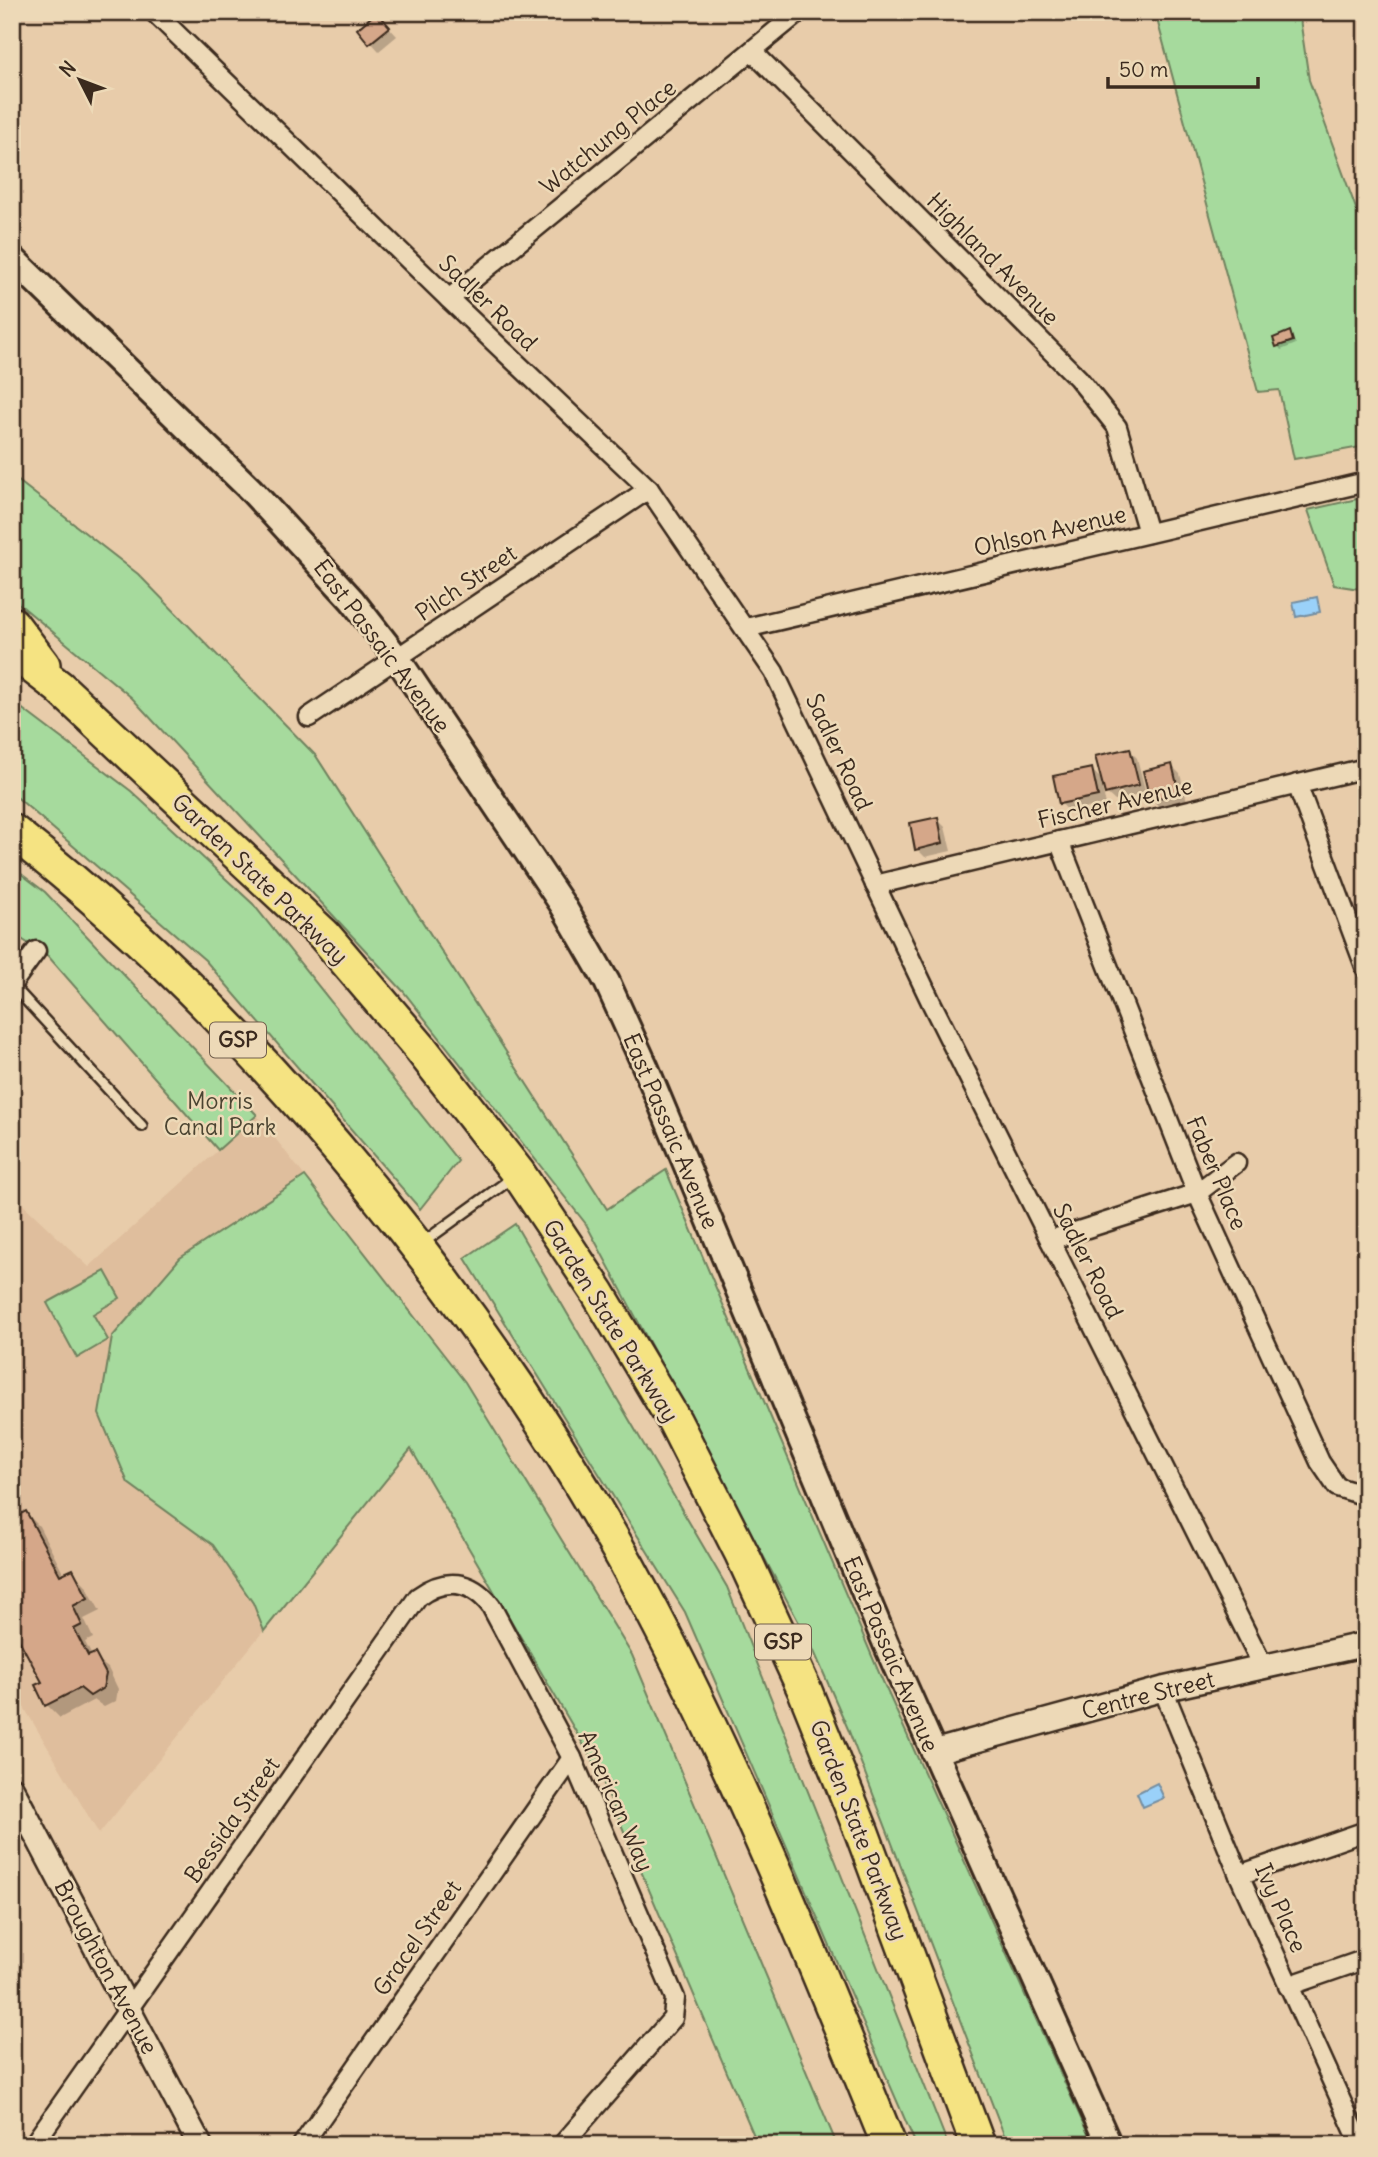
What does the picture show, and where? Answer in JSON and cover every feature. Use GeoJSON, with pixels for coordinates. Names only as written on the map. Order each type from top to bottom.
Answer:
{"type":"FeatureCollection","features":[{"type":"Feature","properties":{"kind":"highway"},"geometry":{"type":"LineString","coordinates":[[12,624],[58,687]]}},
{"type":"Feature","properties":{"kind":"highway","name":"Garden State Parkway"},"geometry":{"type":"LineString","coordinates":[[12,651],[58,687],[324,935],[422,1049],[518,1174],[598,1293],[661,1398],[742,1554],[805,1691],[861,1830],[978,2145]]}},
{"type":"Feature","properties":{"kind":"highway","name":"GSP"},"geometry":{"type":"LineString","coordinates":[[12,831],[147,949],[248,1050],[333,1145],[417,1247],[499,1360],[577,1482],[649,1606],[713,1732],[775,1869],[889,2145]]}},
{"type":"Feature","properties":{"kind":"main road","name":"East Passaic Avenue"},"geometry":{"type":"LineString","coordinates":[[12,258],[304,545],[397,658],[514,828],[607,982],[933,1752],[1109,2145]]}},
{"type":"Feature","properties":{"kind":"street","name":"Sadler Road"},"geometry":{"type":"LineString","coordinates":[[154,12],[649,489],[699,566],[746,628],[774,672],[875,885],[1264,1668]]}},
{"type":"Feature","properties":{"kind":"street","name":"Watchung Place"},"geometry":{"type":"LineString","coordinates":[[449,299],[799,12]]}},
{"type":"Feature","properties":{"kind":"street","name":"Highland Avenue"},"geometry":{"type":"LineString","coordinates":[[752,51],[1078,378],[1117,427],[1148,533]]}},
{"type":"Feature","properties":{"kind":"street","name":"Ohlson Avenue"},"geometry":{"type":"LineString","coordinates":[[746,628],[1366,482]]}},
{"type":"Feature","properties":{"kind":"street","name":"Pilch Street"},"geometry":{"type":"LineString","coordinates":[[309,717],[649,489]]}},
{"type":"Feature","properties":{"kind":"street","name":"Fischer Avenue"},"geometry":{"type":"LineString","coordinates":[[875,885],[1366,768]]}},
{"type":"Feature","properties":{"kind":"street"},"geometry":{"type":"LineString","coordinates":[[1297,785],[1366,970]]}},
{"type":"Feature","properties":{"kind":"street","name":"Faber Place"},"geometry":{"type":"LineString","coordinates":[[1059,841],[1197,1193],[1326,1475],[1337,1487],[1366,1496]]}},
{"type":"Feature","properties":{"kind":"street"},"geometry":{"type":"LineString","coordinates":[[12,985],[36,951]]}},
{"type":"Feature","properties":{"kind":"street"},"geometry":{"type":"LineString","coordinates":[[1050,1240],[1197,1193],[1236,1163]]}},
{"type":"Feature","properties":{"kind":"street","name":"Bessida Street"},"geometry":{"type":"LineString","coordinates":[[33,2145],[418,1597],[443,1583],[457,1583],[482,1595],[494,1611]]}},
{"type":"Feature","properties":{"kind":"street","name":"American Way"},"geometry":{"type":"LineString","coordinates":[[494,1611],[572,1758],[671,1987],[676,2009],[673,2018],[562,2145]]}},
{"type":"Feature","properties":{"kind":"street","name":"Centre Street"},"geometry":{"type":"LineString","coordinates":[[933,1752],[1163,1689],[1366,1644]]}},
{"type":"Feature","properties":{"kind":"street","name":"Ivy Place"},"geometry":{"type":"LineString","coordinates":[[1163,1689],[1239,1875],[1362,2145]]}},
{"type":"Feature","properties":{"kind":"street","name":"Gracel Street"},"geometry":{"type":"LineString","coordinates":[[302,2145],[572,1758]]}},
{"type":"Feature","properties":{"kind":"street","name":"Broughton Avenue"},"geometry":{"type":"LineString","coordinates":[[12,1789],[200,2145]]}},
{"type":"Feature","properties":{"kind":"street"},"geometry":{"type":"LineString","coordinates":[[1239,1875],[1366,1831]]}},
{"type":"Feature","properties":{"kind":"street"},"geometry":{"type":"LineString","coordinates":[[1288,1986],[1366,1959]]}},
{"type":"Feature","properties":{"kind":"lane"},"geometry":{"type":"LineString","coordinates":[[12,985],[142,1126]]}},
{"type":"Feature","properties":{"kind":"lane"},"geometry":{"type":"LineString","coordinates":[[417,1247],[518,1174]]}},
{"type":"Feature","properties":{"kind":"shaded area"},"geometry":{"type":"Polygon","coordinates":[[[257,1115],[465,1382],[99,1834],[12,1687],[12,1194],[89,1267],[257,1115]]]}},
{"type":"Feature","properties":{"kind":"green space"},"geometry":{"type":"Polygon","coordinates":[[[1155,12],[1299,12],[1309,80],[1366,236],[1366,446],[1294,459],[1279,390],[1258,392],[1155,12]]]}},
{"type":"Feature","properties":{"kind":"green space"},"geometry":{"type":"Polygon","coordinates":[[[12,476],[138,574],[316,756],[607,1209],[666,1170],[880,1675],[1093,2145],[1008,2145],[848,1729],[813,1649],[586,1224],[403,991],[132,698],[12,598],[12,476]]]}},
{"type":"Feature","properties":{"kind":"green space"},"geometry":{"type":"Polygon","coordinates":[[[1366,497],[1366,590],[1334,585],[1308,510],[1366,497]]]}},
{"type":"Feature","properties":{"kind":"green space"},"geometry":{"type":"Polygon","coordinates":[[[12,701],[131,791],[253,904],[458,1161],[420,1209],[205,960],[12,793],[12,701]]]}},
{"type":"Feature","properties":{"kind":"green space","name":"Morris Canal Park"},"geometry":{"type":"Polygon","coordinates":[[[12,867],[45,892],[257,1115],[218,1150],[48,956],[12,933],[12,867]]]}},
{"type":"Feature","properties":{"kind":"green space"},"geometry":{"type":"Polygon","coordinates":[[[305,1176],[465,1382],[632,1655],[837,2145],[758,2145],[597,1768],[411,1449],[264,1631],[253,1603],[213,1545],[128,1483],[99,1414],[112,1337],[180,1258],[305,1176]]]}},
{"type":"Feature","properties":{"kind":"green space"},"geometry":{"type":"Polygon","coordinates":[[[515,1224],[727,1587],[948,2145],[916,2145],[685,1612],[465,1258],[515,1224]]]}},
{"type":"Feature","properties":{"kind":"green space"},"geometry":{"type":"Polygon","coordinates":[[[105,1271],[120,1298],[93,1314],[108,1340],[77,1358],[47,1303],[105,1271]]]}},
{"type":"Feature","properties":{"kind":"water"},"geometry":{"type":"Polygon","coordinates":[[[1317,597],[1320,612],[1296,617],[1293,602],[1317,597]]]}},
{"type":"Feature","properties":{"kind":"water"},"geometry":{"type":"Polygon","coordinates":[[[1157,1783],[1164,1798],[1143,1807],[1137,1793],[1157,1783]]]}},
{"type":"Feature","properties":{"kind":"building"},"geometry":{"type":"Polygon","coordinates":[[[377,12],[390,27],[369,44],[357,29],[377,12]]]}},
{"type":"Feature","properties":{"kind":"building"},"geometry":{"type":"Polygon","coordinates":[[[1290,331],[1293,341],[1276,347],[1273,338],[1290,331]]]}},
{"type":"Feature","properties":{"kind":"building"},"geometry":{"type":"Polygon","coordinates":[[[1130,748],[1139,785],[1105,794],[1095,756],[1130,748]]]}},
{"type":"Feature","properties":{"kind":"building"},"geometry":{"type":"Polygon","coordinates":[[[1172,764],[1179,793],[1150,800],[1143,771],[1172,764]]]}},
{"type":"Feature","properties":{"kind":"building"},"geometry":{"type":"Polygon","coordinates":[[[1092,768],[1098,796],[1059,804],[1053,776],[1092,768]]]}},
{"type":"Feature","properties":{"kind":"building"},"geometry":{"type":"Polygon","coordinates":[[[938,817],[943,843],[915,850],[910,823],[938,817]]]}},
{"type":"Feature","properties":{"kind":"building"},"geometry":{"type":"Polygon","coordinates":[[[26,1511],[60,1575],[73,1569],[88,1598],[73,1606],[82,1625],[74,1629],[88,1656],[95,1653],[106,1674],[103,1688],[90,1696],[80,1688],[45,1706],[35,1685],[42,1682],[12,1627],[12,1512],[15,1517],[26,1511]]]}}]}
